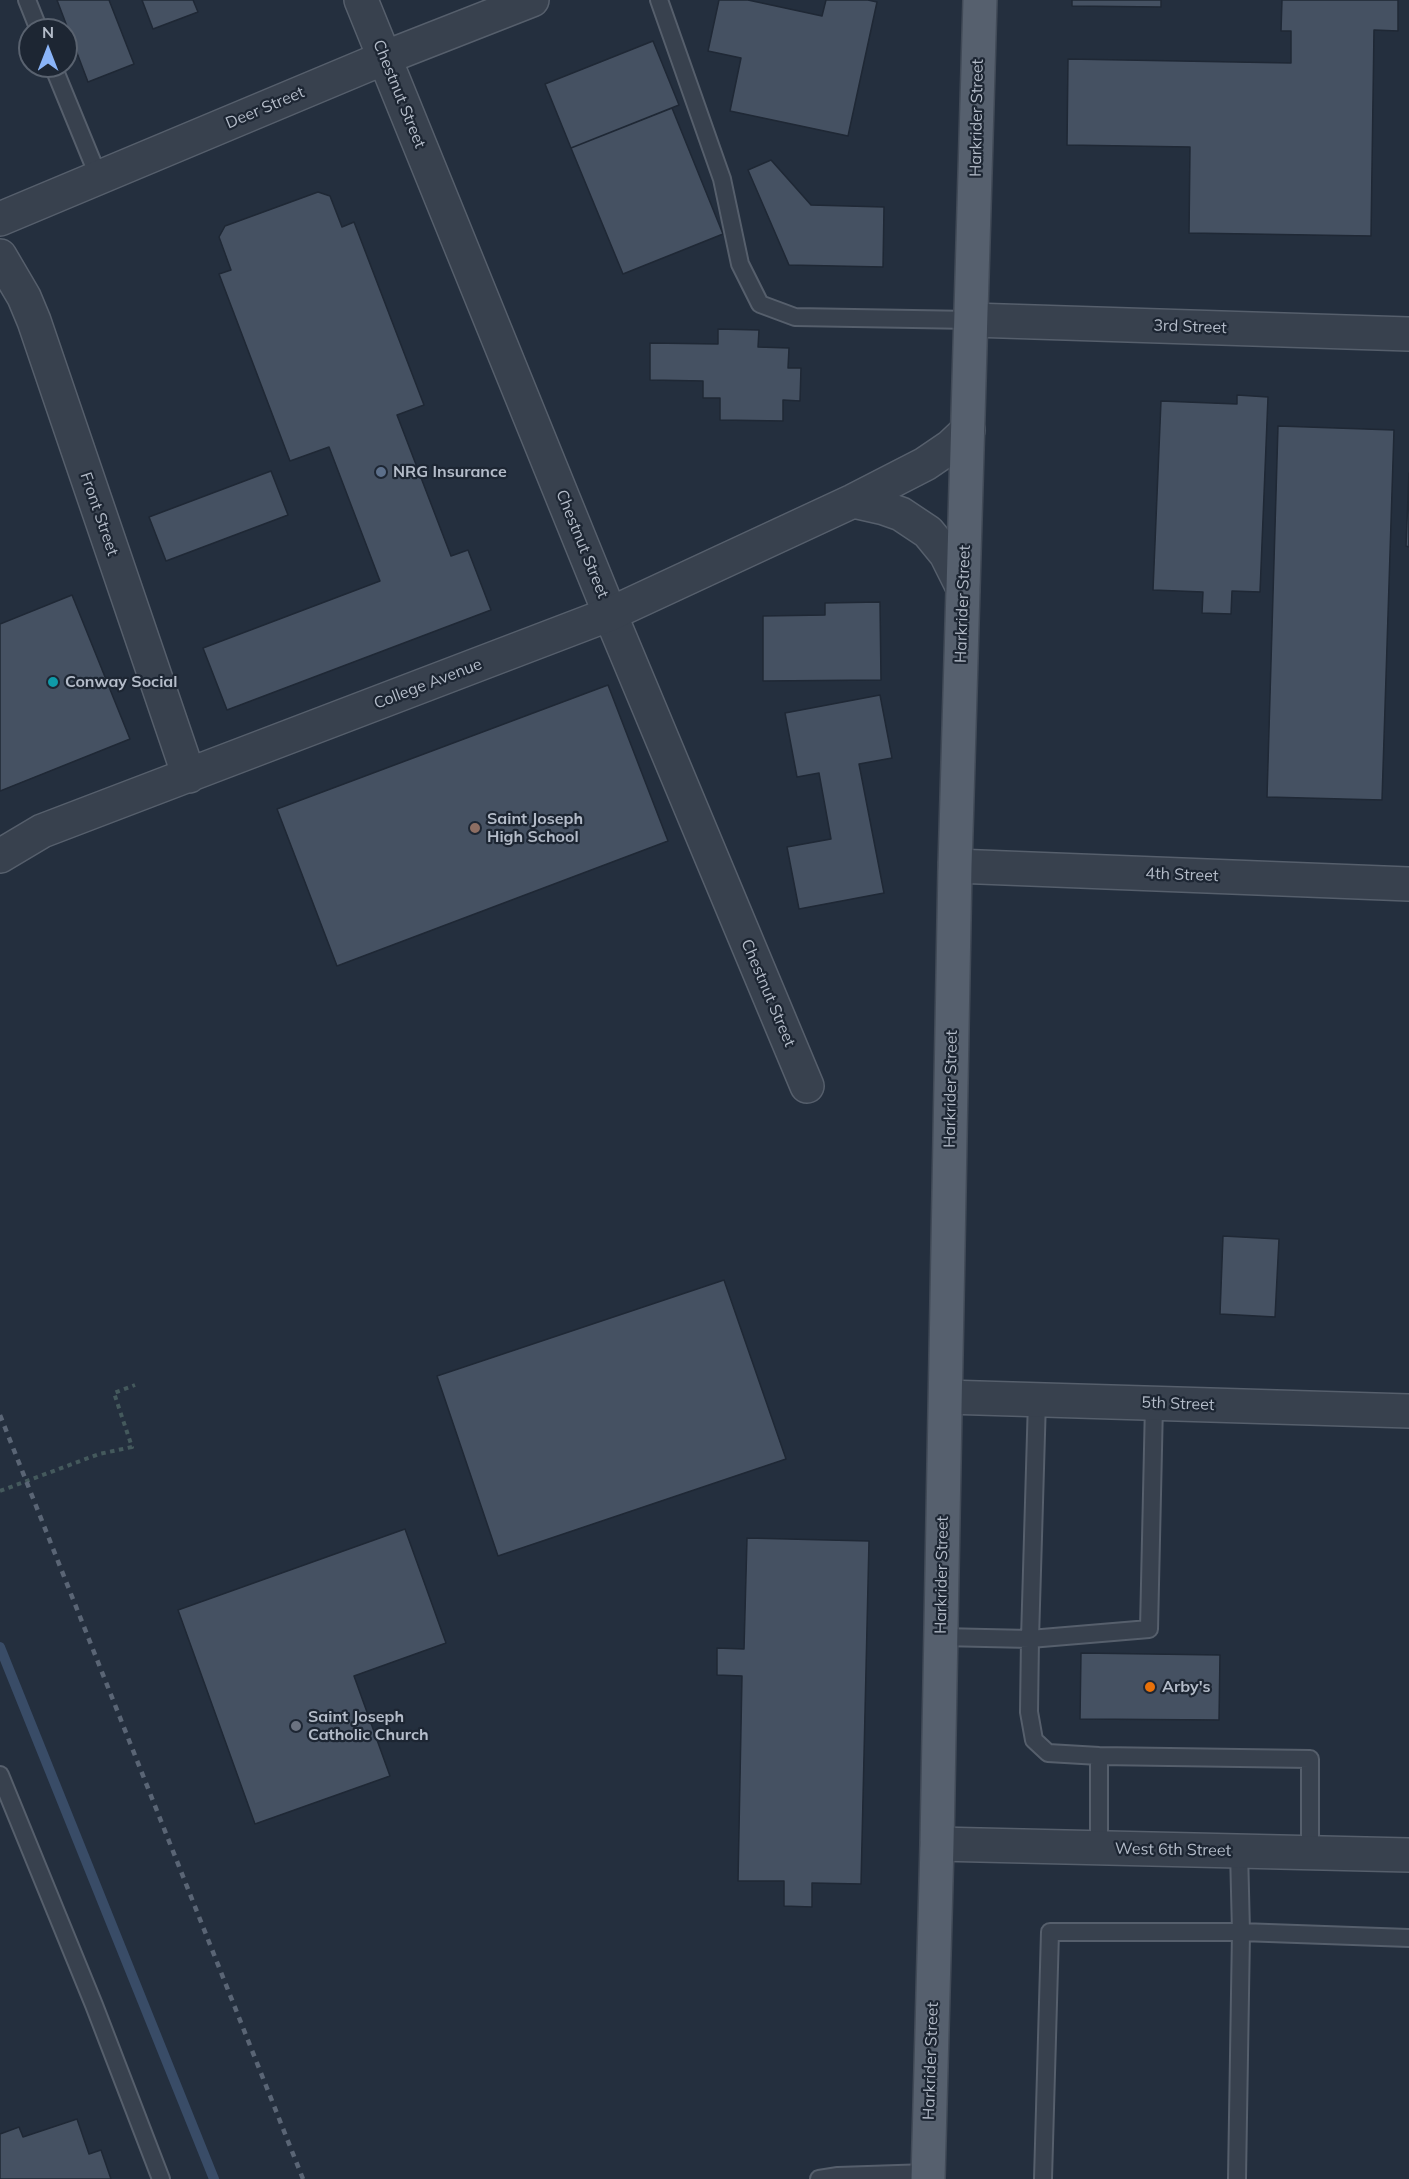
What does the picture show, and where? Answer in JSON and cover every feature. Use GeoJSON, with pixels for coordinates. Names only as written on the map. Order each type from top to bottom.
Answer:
{"type":"FeatureCollection","features":[{"type":"Feature","properties":{"kind":"main road","name":"Harkrider Street"},"geometry":{"type":"LineString","coordinates":[[928,2176],[937,1844],[955,866],[980,0]]}},
{"type":"Feature","properties":{"kind":"street","name":"Chestnut Street"},"geometry":{"type":"LineString","coordinates":[[361,0],[610,614],[807,1086]]}},
{"type":"Feature","properties":{"kind":"street","name":"Deer Street"},"geometry":{"type":"LineString","coordinates":[[0,219],[384,58],[532,0]]}},
{"type":"Feature","properties":{"kind":"street","name":"Front Street"},"geometry":{"type":"LineString","coordinates":[[0,256],[24,297],[34,321],[189,776]]}},
{"type":"Feature","properties":{"kind":"street","name":"3rd Street"},"geometry":{"type":"LineString","coordinates":[[972,320],[1409,334]]}},
{"type":"Feature","properties":{"kind":"street","name":"College Avenue"},"geometry":{"type":"LineString","coordinates":[[0,856],[42,831],[610,614],[853,501],[925,464],[950,447],[968,430]]}},
{"type":"Feature","properties":{"kind":"street"},"geometry":{"type":"LineString","coordinates":[[853,501],[901,514],[928,532],[946,554],[963,588]]}},
{"type":"Feature","properties":{"kind":"street","name":"4th Street"},"geometry":{"type":"LineString","coordinates":[[955,866],[1409,884]]}},
{"type":"Feature","properties":{"kind":"street","name":"5th Street"},"geometry":{"type":"LineString","coordinates":[[946,1397],[1409,1411]]}},
{"type":"Feature","properties":{"kind":"street","name":"West 6th Street"},"geometry":{"type":"LineString","coordinates":[[937,1844],[1409,1855]]}},
{"type":"Feature","properties":{"kind":"lane"},"geometry":{"type":"LineString","coordinates":[[27,0],[34,18]]}},
{"type":"Feature","properties":{"kind":"lane"},"geometry":{"type":"LineString","coordinates":[[659,0],[722,179],[740,264],[760,304],[795,317],[972,320]]}},
{"type":"Feature","properties":{"kind":"lane"},"geometry":{"type":"LineString","coordinates":[[58,78],[99,177]]}},
{"type":"Feature","properties":{"kind":"lane"},"geometry":{"type":"LineString","coordinates":[[1037,1400],[1029,1712],[1034,1740],[1048,1753],[1099,1756],[1310,1759],[1310,1852]]}},
{"type":"Feature","properties":{"kind":"lane"},"geometry":{"type":"LineString","coordinates":[[941,1638],[1030,1639],[1149,1629],[1154,1404]]}},
{"type":"Feature","properties":{"kind":"lane"},"geometry":{"type":"LineString","coordinates":[[1099,1756],[1099,1848]]}},
{"type":"Feature","properties":{"kind":"lane"},"geometry":{"type":"LineString","coordinates":[[0,1775],[94,2005],[161,2179]]}},
{"type":"Feature","properties":{"kind":"lane"},"geometry":{"type":"LineString","coordinates":[[1237,2179],[1241,1932],[1239,1851]]}},
{"type":"Feature","properties":{"kind":"lane"},"geometry":{"type":"LineString","coordinates":[[1043,2179],[1050,1932],[1241,1932],[1409,1938]]}},
{"type":"Feature","properties":{"kind":"lane"},"geometry":{"type":"LineString","coordinates":[[819,2179],[838,2176],[928,2176]]}},
{"type":"Feature","properties":{"kind":"path"},"geometry":{"type":"LineString","coordinates":[[0,1491],[99,1454],[132,1447],[114,1393],[135,1385]]}},
{"type":"Feature","properties":{"kind":"building"},"geometry":{"type":"Polygon","coordinates":[[[57,0],[109,0],[134,64],[88,82],[78,56],[78,18],[64,18],[57,0]]]}},
{"type":"Feature","properties":{"kind":"building"},"geometry":{"type":"Polygon","coordinates":[[[142,0],[193,0],[198,12],[153,29],[142,0]]]}},
{"type":"Feature","properties":{"kind":"building"},"geometry":{"type":"Polygon","coordinates":[[[719,0],[748,0],[822,16],[826,0],[877,2],[848,136],[730,111],[741,58],[708,51],[719,0]]]}},
{"type":"Feature","properties":{"kind":"building"},"geometry":{"type":"Polygon","coordinates":[[[1072,0],[1161,0],[1161,7],[1072,6],[1072,0]]]}},
{"type":"Feature","properties":{"kind":"building"},"geometry":{"type":"Polygon","coordinates":[[[1282,0],[1398,0],[1398,31],[1374,30],[1371,236],[1189,233],[1190,147],[1067,145],[1068,59],[1291,63],[1291,31],[1281,31],[1282,0]]]}},
{"type":"Feature","properties":{"kind":"building"},"geometry":{"type":"Polygon","coordinates":[[[653,41],[679,105],[571,148],[545,84],[653,41]]]}},
{"type":"Feature","properties":{"kind":"building"},"geometry":{"type":"Polygon","coordinates":[[[672,108],[723,234],[623,274],[571,148],[672,108]]]}},
{"type":"Feature","properties":{"kind":"building"},"geometry":{"type":"Polygon","coordinates":[[[771,160],[811,205],[884,207],[883,267],[789,265],[748,170],[771,160]]]}},
{"type":"Feature","properties":{"kind":"building"},"geometry":{"type":"Polygon","coordinates":[[[318,192],[330,196],[342,227],[354,222],[424,405],[397,415],[451,556],[468,550],[491,610],[227,710],[203,648],[380,581],[329,447],[290,461],[219,274],[231,270],[219,237],[225,226],[318,192]]]}},
{"type":"Feature","properties":{"kind":"building"},"geometry":{"type":"Polygon","coordinates":[[[718,329],[759,330],[758,347],[789,348],[788,368],[801,368],[800,401],[783,400],[783,421],[720,420],[720,398],[703,398],[703,381],[650,380],[650,343],[718,344],[718,329]]]}},
{"type":"Feature","properties":{"kind":"building"},"geometry":{"type":"Polygon","coordinates":[[[1237,395],[1268,397],[1260,592],[1232,591],[1231,614],[1202,613],[1203,592],[1153,590],[1161,401],[1237,404],[1237,395]]]}},
{"type":"Feature","properties":{"kind":"building"},"geometry":{"type":"Polygon","coordinates":[[[1278,426],[1394,430],[1382,800],[1267,797],[1278,426]]]}},
{"type":"Feature","properties":{"kind":"building"},"geometry":{"type":"Polygon","coordinates":[[[271,471],[288,515],[166,561],[149,517],[271,471]]]}},
{"type":"Feature","properties":{"kind":"building"},"geometry":{"type":"Polygon","coordinates":[[[1409,473],[1409,547],[1406,546],[1409,473]]]}},
{"type":"Feature","properties":{"kind":"building","name":"Conway Social"},"geometry":{"type":"Polygon","coordinates":[[[72,595],[130,739],[0,791],[0,624],[72,595]]]}},
{"type":"Feature","properties":{"kind":"building"},"geometry":{"type":"Polygon","coordinates":[[[880,602],[881,680],[763,681],[763,616],[825,615],[825,603],[880,602]]]}},
{"type":"Feature","properties":{"kind":"building"},"geometry":{"type":"Polygon","coordinates":[[[608,685],[668,841],[337,966],[277,809],[608,685]]]}},
{"type":"Feature","properties":{"kind":"building"},"geometry":{"type":"Polygon","coordinates":[[[880,695],[892,758],[859,764],[884,893],[799,909],[787,847],[831,839],[819,773],[797,777],[785,713],[880,695]]]}},
{"type":"Feature","properties":{"kind":"building"},"geometry":{"type":"Polygon","coordinates":[[[1223,1236],[1279,1239],[1275,1317],[1220,1314],[1223,1236]]]}},
{"type":"Feature","properties":{"kind":"building"},"geometry":{"type":"Polygon","coordinates":[[[724,1280],[786,1459],[498,1556],[437,1376],[724,1280]]]}},
{"type":"Feature","properties":{"kind":"building","name":"Saint Joseph Catholic Church"},"geometry":{"type":"Polygon","coordinates":[[[405,1529],[446,1643],[354,1676],[390,1776],[255,1824],[178,1610],[405,1529]]]}},
{"type":"Feature","properties":{"kind":"building"},"geometry":{"type":"Polygon","coordinates":[[[747,1538],[869,1541],[861,1884],[812,1883],[812,1907],[784,1906],[784,1881],[738,1881],[742,1676],[717,1675],[717,1648],[744,1649],[747,1538]]]}},
{"type":"Feature","properties":{"kind":"building","name":"Arby's"},"geometry":{"type":"Polygon","coordinates":[[[1081,1653],[1220,1655],[1219,1720],[1080,1719],[1081,1653]]]}},
{"type":"Feature","properties":{"kind":"building"},"geometry":{"type":"Polygon","coordinates":[[[77,2119],[89,2154],[101,2150],[111,2179],[0,2179],[0,2134],[19,2127],[23,2137],[77,2119]]]}},
{"type":"Feature","properties":{"kind":"waterway"},"geometry":{"type":"LineString","coordinates":[[0,1647],[214,2179]]}},
{"type":"Feature","properties":{"kind":"railway"},"geometry":{"type":"LineString","coordinates":[[0,1415],[303,2179]]}},
{"type":"Feature","properties":{"kind":"place","name":"NRG Insurance"},"geometry":{"type":"Point","coordinates":[381,472]}},
{"type":"Feature","properties":{"kind":"place","name":"Conway Social"},"geometry":{"type":"Point","coordinates":[53,682]}},
{"type":"Feature","properties":{"kind":"place","name":"Saint Joseph High School"},"geometry":{"type":"Point","coordinates":[475,828]}},
{"type":"Feature","properties":{"kind":"place","name":"Arby's"},"geometry":{"type":"Point","coordinates":[1150,1687]}},
{"type":"Feature","properties":{"kind":"place","name":"Saint Joseph Catholic Church"},"geometry":{"type":"Point","coordinates":[296,1726]}}]}
